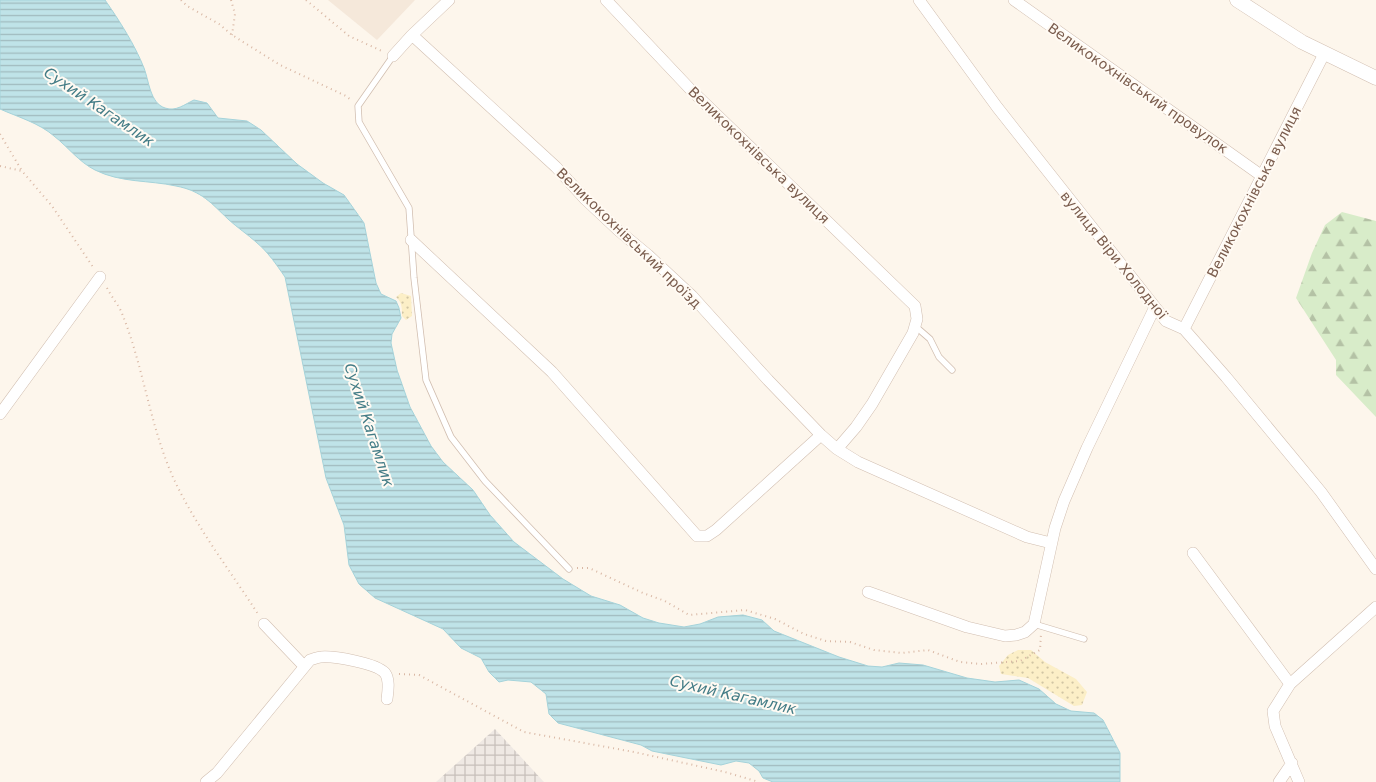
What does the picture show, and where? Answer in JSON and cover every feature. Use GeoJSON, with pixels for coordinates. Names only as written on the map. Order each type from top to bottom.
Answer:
{"type":"FeatureCollection","features":[{"type":"Feature","properties":{"kind":"street"},"geometry":{"type":"LineString","coordinates":[[393,56],[449,0]]}},
{"type":"Feature","properties":{"kind":"street","name":"Великокохнівська вулиця"},"geometry":{"type":"LineString","coordinates":[[606,0],[691,90],[915,306],[917,319],[915,326]]}},
{"type":"Feature","properties":{"kind":"street","name":"вулиця Віри Холодної"},"geometry":{"type":"LineString","coordinates":[[919,0],[997,107],[1166,322],[1184,329],[1226,377],[1321,492],[1376,569]]}},
{"type":"Feature","properties":{"kind":"street","name":"Великокохнівський провулок"},"geometry":{"type":"LineString","coordinates":[[1014,0],[1262,176]]}},
{"type":"Feature","properties":{"kind":"street"},"geometry":{"type":"LineString","coordinates":[[1237,0],[1302,42],[1376,78]]}},
{"type":"Feature","properties":{"kind":"street","name":"Великокохнівський проїзд"},"geometry":{"type":"LineString","coordinates":[[412,35],[556,168],[584,199],[692,296],[768,380],[837,449]]}},
{"type":"Feature","properties":{"kind":"street","name":"Великокохнівська вулиця"},"geometry":{"type":"LineString","coordinates":[[1184,329],[1324,54]]}},
{"type":"Feature","properties":{"kind":"street"},"geometry":{"type":"LineString","coordinates":[[410,240],[552,372],[697,536],[707,536],[716,530],[821,435]]}},
{"type":"Feature","properties":{"kind":"street"},"geometry":{"type":"LineString","coordinates":[[0,414],[100,277]]}},
{"type":"Feature","properties":{"kind":"street"},"geometry":{"type":"LineString","coordinates":[[868,592],[967,627],[1005,636],[1025,632],[1038,625],[1051,543],[1058,519],[1075,476],[1155,307]]}},
{"type":"Feature","properties":{"kind":"street"},"geometry":{"type":"LineString","coordinates":[[915,326],[913,333],[872,404],[856,428],[837,449],[858,462],[1027,537],[1051,543]]}},
{"type":"Feature","properties":{"kind":"street"},"geometry":{"type":"LineString","coordinates":[[1193,554],[1290,684]]}},
{"type":"Feature","properties":{"kind":"street"},"geometry":{"type":"LineString","coordinates":[[1299,782],[1275,726],[1272,711],[1290,684],[1376,607]]}},
{"type":"Feature","properties":{"kind":"street"},"geometry":{"type":"LineString","coordinates":[[264,624],[304,666]]}},
{"type":"Feature","properties":{"kind":"street"},"geometry":{"type":"LineString","coordinates":[[206,782],[216,773],[310,660],[321,657],[357,661],[378,668],[386,674],[388,683],[387,699]]}},
{"type":"Feature","properties":{"kind":"street"},"geometry":{"type":"LineString","coordinates":[[1279,782],[1292,763]]}},
{"type":"Feature","properties":{"kind":"lane"},"geometry":{"type":"LineString","coordinates":[[393,56],[358,106],[360,122],[409,208],[410,240],[426,380],[451,437],[485,481],[569,569]]}},
{"type":"Feature","properties":{"kind":"lane"},"geometry":{"type":"LineString","coordinates":[[915,326],[930,338],[939,357],[952,370]]}},
{"type":"Feature","properties":{"kind":"lane"},"geometry":{"type":"LineString","coordinates":[[1038,625],[1084,639]]}},
{"type":"Feature","properties":{"kind":"path"},"geometry":{"type":"LineString","coordinates":[[181,0],[219,24],[232,35],[280,64],[346,96],[358,106]]}},
{"type":"Feature","properties":{"kind":"path"},"geometry":{"type":"LineString","coordinates":[[231,0],[235,14],[232,35]]}},
{"type":"Feature","properties":{"kind":"path"},"geometry":{"type":"LineString","coordinates":[[306,0],[349,36],[393,56]]}},
{"type":"Feature","properties":{"kind":"path"},"geometry":{"type":"LineString","coordinates":[[0,134],[22,171],[52,206],[120,310],[139,367],[155,429],[172,475],[196,520],[264,624]]}},
{"type":"Feature","properties":{"kind":"path"},"geometry":{"type":"LineString","coordinates":[[0,166],[22,171]]}},
{"type":"Feature","properties":{"kind":"path"},"geometry":{"type":"LineString","coordinates":[[569,569],[589,568],[665,601],[689,615],[745,610],[775,619],[804,634],[826,641],[850,642],[874,650],[902,653],[928,650],[960,662],[982,664],[1020,661],[1040,650],[1038,625]]}},
{"type":"Feature","properties":{"kind":"path"},"geometry":{"type":"LineString","coordinates":[[386,674],[419,675],[524,732],[634,752],[725,772],[759,782]]}},
{"type":"Feature","properties":{"kind":"shaded area"},"geometry":{"type":"Polygon","coordinates":[[[328,0],[415,0],[377,40],[328,0]]]}},
{"type":"Feature","properties":{"kind":"shaded area"},"geometry":{"type":"Polygon","coordinates":[[[495,729],[544,782],[436,782],[495,729]]]}},
{"type":"Feature","properties":{"kind":"green space"},"geometry":{"type":"Polygon","coordinates":[[[1342,212],[1376,221],[1376,417],[1336,375],[1336,360],[1296,298],[1312,253],[1325,225],[1342,212]]]}},
{"type":"Feature","properties":{"kind":"sand"},"geometry":{"type":"Polygon","coordinates":[[[401,293],[411,296],[412,316],[406,320],[402,316],[401,303],[396,297],[401,293]]]}},
{"type":"Feature","properties":{"kind":"sand"},"geometry":{"type":"Polygon","coordinates":[[[1018,650],[1031,650],[1045,662],[1076,679],[1087,692],[1082,705],[1074,706],[1028,678],[1001,674],[999,666],[1008,655],[1018,650]]]}},
{"type":"Feature","properties":{"kind":"water","name":"Сухий Кагамлик"},"geometry":{"type":"Polygon","coordinates":[[[0,0],[105,0],[136,50],[153,97],[160,105],[173,109],[194,100],[207,103],[218,118],[247,121],[261,130],[297,164],[323,183],[344,195],[364,223],[376,283],[381,294],[396,301],[399,308],[401,318],[392,334],[391,343],[397,370],[410,407],[431,446],[443,462],[473,490],[490,515],[514,542],[563,579],[591,596],[620,605],[643,618],[659,623],[684,627],[700,624],[718,617],[743,615],[762,620],[774,631],[839,657],[868,666],[882,667],[899,663],[923,665],[967,678],[995,682],[1019,680],[1039,689],[1056,704],[1071,711],[1094,713],[1103,720],[1120,753],[1120,782],[773,782],[763,778],[759,771],[749,763],[736,761],[721,765],[652,751],[641,745],[558,723],[549,714],[546,694],[531,682],[508,680],[499,682],[489,672],[481,658],[461,648],[443,629],[375,598],[359,584],[349,565],[344,525],[326,478],[285,277],[272,258],[260,246],[199,194],[185,188],[115,177],[95,170],[84,163],[48,131],[0,109],[0,0]]]}}]}
